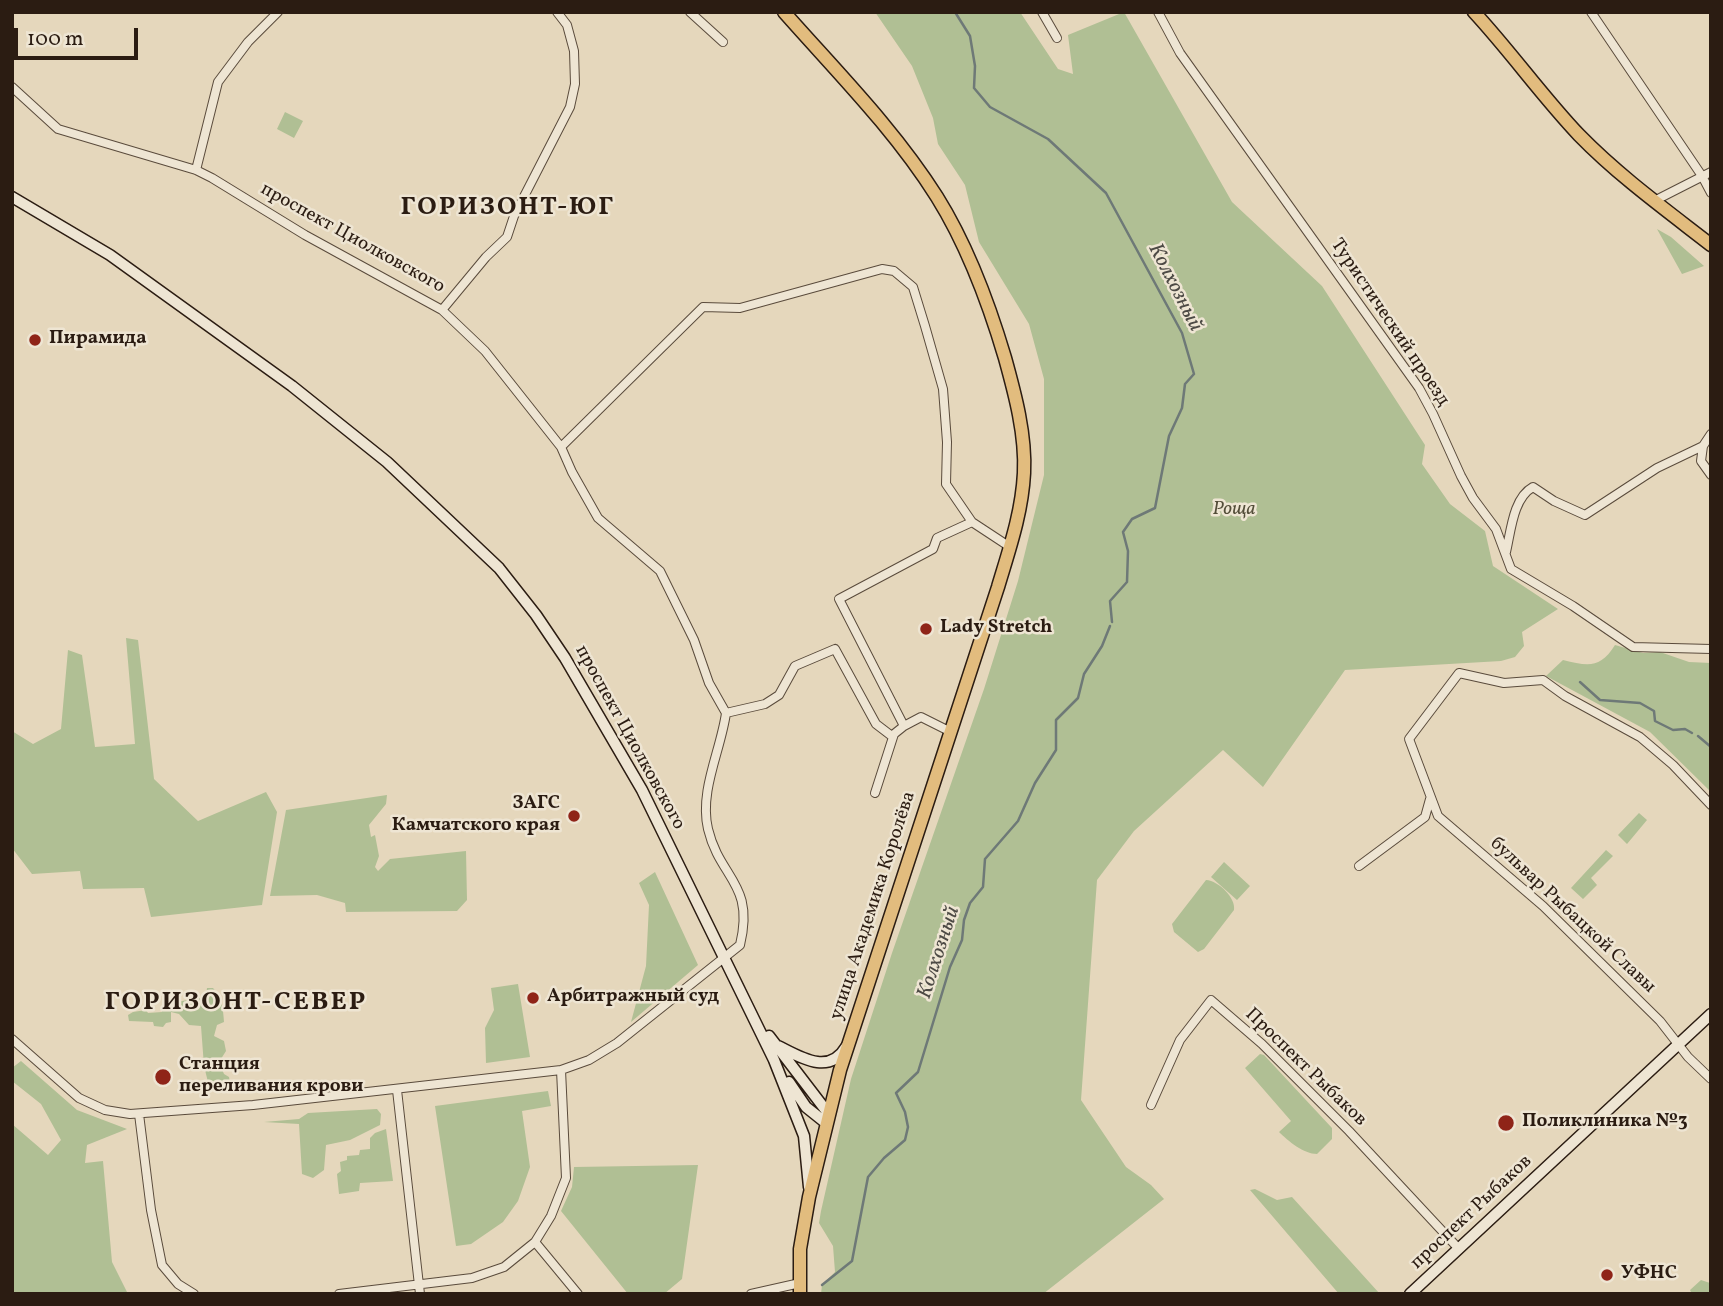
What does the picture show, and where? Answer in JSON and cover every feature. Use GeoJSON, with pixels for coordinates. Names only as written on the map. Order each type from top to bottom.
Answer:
{"type":"FeatureCollection","features":[{"type":"Feature","properties":{"kind":"main road","name":"улица Академика Королёва"},"geometry":{"type":"LineString","coordinates":[[784,12],[867,105],[917,167],[938,199],[973,269],[1000,341],[1010,376],[1022,438],[1024,464],[1023,488],[1010,547],[849,1042],[827,1118],[800,1249],[800,1288]]}},
{"type":"Feature","properties":{"kind":"main road"},"geometry":{"type":"LineString","coordinates":[[1474,12],[1580,136],[1654,201],[1710,245]]}},
{"type":"Feature","properties":{"kind":"main road","name":"проспект Циолковского"},"geometry":{"type":"LineString","coordinates":[[12,197],[100,248],[292,386],[387,462],[489,556],[536,615],[597,711],[642,790],[723,958],[757,1020],[804,1136],[809,1197]]}},
{"type":"Feature","properties":{"kind":"main road","name":"проспект Рыбаков"},"geometry":{"type":"LineString","coordinates":[[1410,1294],[1711,1014]]}},
{"type":"Feature","properties":{"kind":"main road","name":"проспект Циолковского"},"geometry":{"type":"LineString","coordinates":[[757,1020],[827,1118]]}},
{"type":"Feature","properties":{"kind":"main road"},"geometry":{"type":"LineString","coordinates":[[775,1045],[807,1061],[824,1063],[842,1053],[849,1042]]}},
{"type":"Feature","properties":{"kind":"main road","name":"проспект Циолковского"},"geometry":{"type":"LineString","coordinates":[[774,1060],[806,1107],[827,1118]]}},
{"type":"Feature","properties":{"kind":"street"},"geometry":{"type":"LineString","coordinates":[[196,170],[218,82],[248,42],[278,12]]}},
{"type":"Feature","properties":{"kind":"street"},"geometry":{"type":"LineString","coordinates":[[442,310],[486,257],[507,237],[514,216],[567,114],[575,83],[574,51],[567,25],[557,12]]}},
{"type":"Feature","properties":{"kind":"street"},"geometry":{"type":"LineString","coordinates":[[690,12],[723,42]]}},
{"type":"Feature","properties":{"kind":"street"},"geometry":{"type":"LineString","coordinates":[[1042,12],[1057,38]]}},
{"type":"Feature","properties":{"kind":"street","name":"Туристический проезд"},"geometry":{"type":"LineString","coordinates":[[1158,12],[1180,53],[1419,388],[1473,498],[1496,529],[1511,569],[1573,606],[1633,648],[1711,649]]}},
{"type":"Feature","properties":{"kind":"street"},"geometry":{"type":"LineString","coordinates":[[1591,12],[1707,174],[1711,193]]}},
{"type":"Feature","properties":{"kind":"street","name":"проспект Циолковского"},"geometry":{"type":"LineString","coordinates":[[12,87],[58,129],[196,170],[305,235],[442,310],[485,351],[561,447],[598,519],[660,571],[694,640],[709,683],[726,713],[711,773],[706,809],[708,829],[716,851],[740,890],[744,927],[740,945],[723,958]]}},
{"type":"Feature","properties":{"kind":"street"},"geometry":{"type":"LineString","coordinates":[[1654,201],[1707,174]]}},
{"type":"Feature","properties":{"kind":"street"},"geometry":{"type":"LineString","coordinates":[[561,447],[703,307],[740,308],[882,269],[894,271],[913,288],[943,389],[947,442],[946,484],[972,522],[1010,547]]}},
{"type":"Feature","properties":{"kind":"street"},"geometry":{"type":"LineString","coordinates":[[1711,434],[1703,446],[1701,461],[1711,475]]}},
{"type":"Feature","properties":{"kind":"street"},"geometry":{"type":"LineString","coordinates":[[1505,553],[1518,505],[1525,491],[1533,486],[1554,501],[1585,515],[1657,468],[1703,446]]}},
{"type":"Feature","properties":{"kind":"street"},"geometry":{"type":"LineString","coordinates":[[904,726],[839,599],[933,549],[937,538],[972,522]]}},
{"type":"Feature","properties":{"kind":"street"},"geometry":{"type":"LineString","coordinates":[[726,713],[765,704],[779,695],[795,666],[835,649],[876,724],[893,737]]}},
{"type":"Feature","properties":{"kind":"street","name":"бульвар Рыбацкой Славы"},"geometry":{"type":"LineString","coordinates":[[1711,805],[1673,765],[1640,737],[1565,696],[1543,680],[1504,682],[1459,673],[1409,739],[1438,816],[1533,897],[1660,1021],[1688,1057],[1711,1079]]}},
{"type":"Feature","properties":{"kind":"street"},"geometry":{"type":"LineString","coordinates":[[875,793],[893,737],[904,726],[921,717],[951,732]]}},
{"type":"Feature","properties":{"kind":"street"},"geometry":{"type":"LineString","coordinates":[[1359,866],[1425,817],[1430,799]]}},
{"type":"Feature","properties":{"kind":"street"},"geometry":{"type":"LineString","coordinates":[[12,1039],[79,1098],[105,1110],[139,1114],[397,1090],[561,1070],[589,1060],[617,1043],[723,958]]}},
{"type":"Feature","properties":{"kind":"street","name":"Проспект Рыбаков"},"geometry":{"type":"LineString","coordinates":[[1151,1105],[1180,1040],[1211,1000],[1291,1073],[1459,1249]]}},
{"type":"Feature","properties":{"kind":"street"},"geometry":{"type":"LineString","coordinates":[[339,1294],[472,1278],[504,1267],[535,1242],[551,1216],[566,1178],[561,1070]]}},
{"type":"Feature","properties":{"kind":"street"},"geometry":{"type":"LineString","coordinates":[[397,1090],[420,1294]]}},
{"type":"Feature","properties":{"kind":"street"},"geometry":{"type":"LineString","coordinates":[[139,1114],[151,1210],[162,1265],[178,1284],[194,1294]]}},
{"type":"Feature","properties":{"kind":"street"},"geometry":{"type":"LineString","coordinates":[[535,1242],[578,1294]]}},
{"type":"Feature","properties":{"kind":"street","name":"улица Академика Королёва"},"geometry":{"type":"LineString","coordinates":[[751,1294],[800,1288]]}},
{"type":"Feature","properties":{"kind":"green space","name":"Роща"},"geometry":{"type":"Polygon","coordinates":[[[875,12],[1020,12],[1058,69],[1073,74],[1068,35],[1124,12],[1232,202],[1322,286],[1425,445],[1422,464],[1450,504],[1485,531],[1493,566],[1558,609],[1522,632],[1524,646],[1515,657],[1501,661],[1345,670],[1263,787],[1223,750],[1134,831],[1097,880],[1081,1100],[1126,1167],[1151,1185],[1164,1199],[1043,1294],[821,1294],[822,1285],[835,1272],[833,1246],[819,1223],[851,1079],[984,689],[1018,581],[1044,475],[1044,379],[1029,324],[979,242],[965,185],[938,144],[933,118],[912,66],[875,12]]]}},
{"type":"Feature","properties":{"kind":"green space"},"geometry":{"type":"Polygon","coordinates":[[[285,112],[303,121],[294,138],[277,129],[285,112]]]}},
{"type":"Feature","properties":{"kind":"green space"},"geometry":{"type":"Polygon","coordinates":[[[1657,229],[1671,237],[1704,266],[1682,274],[1657,229]]]}},
{"type":"Feature","properties":{"kind":"green space"},"geometry":{"type":"Polygon","coordinates":[[[126,638],[138,640],[154,779],[198,821],[266,792],[277,812],[262,905],[151,917],[144,888],[83,889],[80,871],[32,874],[12,848],[12,731],[33,744],[61,729],[68,650],[82,655],[95,747],[135,744],[126,638]]]}},
{"type":"Feature","properties":{"kind":"green space"},"geometry":{"type":"Polygon","coordinates":[[[1615,645],[1643,653],[1660,652],[1689,662],[1711,663],[1711,792],[1650,732],[1546,676],[1563,660],[1580,664],[1599,662],[1615,645]]]}},
{"type":"Feature","properties":{"kind":"green space"},"geometry":{"type":"Polygon","coordinates":[[[387,795],[386,804],[369,825],[371,837],[375,835],[379,856],[375,867],[378,871],[390,859],[466,851],[467,900],[457,911],[346,912],[345,903],[317,895],[270,896],[286,810],[387,795]]]}},
{"type":"Feature","properties":{"kind":"green space"},"geometry":{"type":"Polygon","coordinates":[[[1639,813],[1647,820],[1627,844],[1618,835],[1639,813]]]}},
{"type":"Feature","properties":{"kind":"green space"},"geometry":{"type":"Polygon","coordinates":[[[1606,850],[1613,856],[1591,878],[1597,885],[1583,899],[1571,888],[1606,850]]]}},
{"type":"Feature","properties":{"kind":"green space"},"geometry":{"type":"Polygon","coordinates":[[[1224,862],[1250,886],[1237,900],[1211,877],[1224,862]]]}},
{"type":"Feature","properties":{"kind":"green space"},"geometry":{"type":"Polygon","coordinates":[[[655,872],[698,965],[631,1022],[646,966],[649,905],[639,883],[655,872]]]}},
{"type":"Feature","properties":{"kind":"green space"},"geometry":{"type":"Polygon","coordinates":[[[1206,880],[1216,883],[1226,891],[1234,910],[1204,949],[1198,952],[1174,932],[1172,924],[1206,880]]]}},
{"type":"Feature","properties":{"kind":"green space"},"geometry":{"type":"Polygon","coordinates":[[[518,984],[530,1057],[486,1063],[485,1028],[494,1010],[491,988],[518,984]]]}},
{"type":"Feature","properties":{"kind":"green space"},"geometry":{"type":"Polygon","coordinates":[[[207,988],[213,988],[222,1004],[224,1022],[217,1025],[214,1036],[224,1041],[226,1051],[219,1062],[224,1074],[229,1077],[231,1089],[210,1090],[204,1066],[201,1026],[189,1025],[179,1014],[171,1012],[171,1022],[163,1027],[154,1026],[153,1022],[129,1021],[128,1015],[133,1012],[162,1012],[161,1007],[165,1005],[206,997],[207,988]]]}},
{"type":"Feature","properties":{"kind":"green space"},"geometry":{"type":"Polygon","coordinates":[[[1260,1054],[1264,1055],[1332,1128],[1332,1139],[1317,1154],[1302,1149],[1279,1132],[1291,1121],[1245,1068],[1260,1054]]]}},
{"type":"Feature","properties":{"kind":"green space"},"geometry":{"type":"Polygon","coordinates":[[[21,1061],[77,1110],[127,1129],[87,1145],[85,1163],[103,1161],[112,1262],[128,1294],[12,1294],[12,1124],[48,1155],[61,1140],[41,1104],[12,1081],[12,1068],[21,1061]]]}},
{"type":"Feature","properties":{"kind":"green space"},"geometry":{"type":"Polygon","coordinates":[[[548,1091],[551,1106],[522,1111],[530,1167],[518,1201],[503,1222],[471,1244],[456,1246],[435,1106],[548,1091]]]}},
{"type":"Feature","properties":{"kind":"green space"},"geometry":{"type":"Polygon","coordinates":[[[377,1109],[381,1114],[380,1125],[350,1140],[326,1145],[324,1170],[313,1178],[302,1174],[299,1124],[264,1122],[299,1119],[308,1113],[377,1109]]]}},
{"type":"Feature","properties":{"kind":"green space"},"geometry":{"type":"Polygon","coordinates":[[[386,1129],[393,1181],[360,1183],[359,1191],[339,1194],[337,1174],[341,1171],[340,1162],[347,1160],[347,1156],[359,1155],[360,1150],[370,1149],[370,1138],[386,1129]]]}},
{"type":"Feature","properties":{"kind":"green space"},"geometry":{"type":"Polygon","coordinates":[[[698,1165],[682,1279],[664,1294],[628,1294],[561,1211],[572,1187],[574,1167],[698,1165]]]}},
{"type":"Feature","properties":{"kind":"green space"},"geometry":{"type":"Polygon","coordinates":[[[1255,1189],[1277,1200],[1292,1197],[1380,1294],[1339,1294],[1250,1190],[1255,1189]]]}},
{"type":"Feature","properties":{"kind":"green space"},"geometry":{"type":"Polygon","coordinates":[[[1701,1280],[1710,1283],[1711,1294],[1692,1294],[1690,1290],[1701,1280]]]}},
{"type":"Feature","properties":{"kind":"waterway","name":"Колхозный"},"geometry":{"type":"LineString","coordinates":[[955,12],[970,36],[975,66],[974,88],[990,107],[1048,139],[1106,193],[1182,333],[1194,374],[1185,384],[1182,408],[1169,436],[1155,508],[1132,519],[1123,532],[1128,551],[1127,582],[1110,601],[1112,622]]}},
{"type":"Feature","properties":{"kind":"waterway","name":"Колхозный"},"geometry":{"type":"LineString","coordinates":[[822,1285],[852,1261],[868,1177],[884,1158],[905,1140],[908,1127],[905,1112],[896,1093],[918,1072],[950,967],[962,940],[964,920],[970,903],[983,887],[985,859],[1018,821],[1035,783],[1056,750],[1056,720],[1078,698],[1084,674],[1102,646],[1110,626]]}},
{"type":"Feature","properties":{"kind":"waterway"},"geometry":{"type":"LineString","coordinates":[[1580,682],[1600,700],[1640,703],[1654,711],[1655,721],[1673,730],[1685,729],[1692,733]]}},
{"type":"Feature","properties":{"kind":"waterway"},"geometry":{"type":"LineString","coordinates":[[1698,736],[1711,747]]}},
{"type":"Feature","properties":{"kind":"place","name":"Пирамида"},"geometry":{"type":"Point","coordinates":[35,340]}},
{"type":"Feature","properties":{"kind":"place","name":"Lady Stretch"},"geometry":{"type":"Point","coordinates":[926,629]}},
{"type":"Feature","properties":{"kind":"place","name":"ЗАГС Камчатского края"},"geometry":{"type":"Point","coordinates":[574,816]}},
{"type":"Feature","properties":{"kind":"place","name":"Арбитражный суд"},"geometry":{"type":"Point","coordinates":[533,998]}},
{"type":"Feature","properties":{"kind":"place","name":"Станция переливания крови"},"geometry":{"type":"Point","coordinates":[163,1077]}},
{"type":"Feature","properties":{"kind":"place","name":"Поликлиника №3"},"geometry":{"type":"Point","coordinates":[1506,1123]}},
{"type":"Feature","properties":{"kind":"place","name":"УФНС"},"geometry":{"type":"Point","coordinates":[1607,1275]}},
{"type":"Feature","properties":{"kind":"district","name":"ГОРИЗОНТ-ЮГ"},"geometry":{"type":"Point","coordinates":[508,209]}},
{"type":"Feature","properties":{"kind":"district","name":"ГОРИЗОНТ-СЕВЕР"},"geometry":{"type":"Point","coordinates":[236,1004]}}]}
